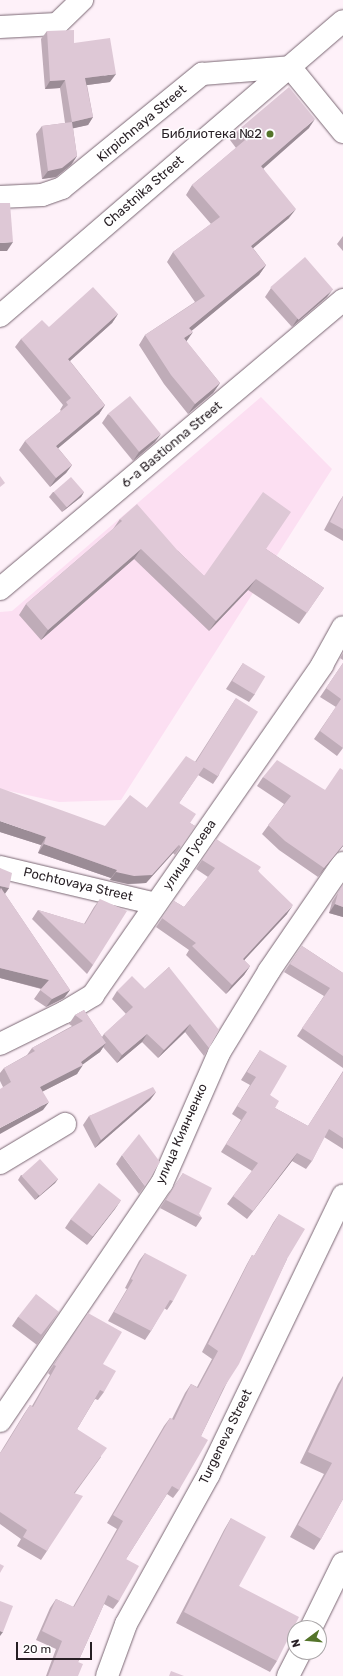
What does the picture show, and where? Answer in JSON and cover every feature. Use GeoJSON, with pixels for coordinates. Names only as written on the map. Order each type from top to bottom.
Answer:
{"type":"FeatureCollection","features":[{"type":"Feature","properties":{"kind":"street"},"geometry":{"type":"LineString","coordinates":[[0,27],[57,24],[82,0]]}},
{"type":"Feature","properties":{"kind":"street","name":"Chastnika Street"},"geometry":{"type":"LineString","coordinates":[[0,316],[343,21]]}},
{"type":"Feature","properties":{"kind":"street"},"geometry":{"type":"LineString","coordinates":[[290,67],[343,132]]}},
{"type":"Feature","properties":{"kind":"street","name":"Kirpichnaya Street"},"geometry":{"type":"LineString","coordinates":[[0,197],[42,195],[62,188],[202,74],[290,67]]}},
{"type":"Feature","properties":{"kind":"street","name":"6-a Bastionna Street"},"geometry":{"type":"LineString","coordinates":[[0,589],[343,300]]}},
{"type":"Feature","properties":{"kind":"street","name":"улица Гусева"},"geometry":{"type":"LineString","coordinates":[[0,1044],[65,1012],[93,994],[322,665],[343,627]]}},
{"type":"Feature","properties":{"kind":"street","name":"улица Киянченко"},"geometry":{"type":"LineString","coordinates":[[0,1421],[162,1183],[219,1053],[268,971],[343,863]]}},
{"type":"Feature","properties":{"kind":"street","name":"Pochtovaya Street"},"geometry":{"type":"LineString","coordinates":[[0,867],[156,904]]}},
{"type":"Feature","properties":{"kind":"street"},"geometry":{"type":"LineString","coordinates":[[0,1163],[65,1124]]}},
{"type":"Feature","properties":{"kind":"street","name":"Turgeneva Street"},"geometry":{"type":"LineString","coordinates":[[107,1676],[126,1624],[209,1474],[343,1196]]}},
{"type":"Feature","properties":{"kind":"street"},"geometry":{"type":"LineString","coordinates":[[315,1620],[343,1563]]}},
{"type":"Feature","properties":{"kind":"street"},"geometry":{"type":"LineString","coordinates":[[288,1676],[296,1660]]}},
{"type":"Feature","properties":{"kind":"shaded area"},"geometry":{"type":"Polygon","coordinates":[[[261,397],[332,469],[121,800],[59,802],[0,789],[0,612],[12,611],[261,397]]]}},
{"type":"Feature","properties":{"kind":"building"},"geometry":{"type":"Polygon","coordinates":[[[74,30],[74,43],[110,38],[116,74],[85,78],[93,117],[72,122],[65,80],[50,81],[47,31],[74,30]]]}},
{"type":"Feature","properties":{"kind":"building"},"geometry":{"type":"Polygon","coordinates":[[[289,87],[315,119],[261,166],[296,209],[251,246],[266,265],[189,328],[193,332],[184,338],[220,383],[195,404],[171,375],[145,335],[205,296],[173,252],[220,217],[192,185],[245,140],[237,131],[289,87]]]}},
{"type":"Feature","properties":{"kind":"building"},"geometry":{"type":"Polygon","coordinates":[[[72,122],[77,156],[62,168],[48,171],[42,126],[72,122]]]}},
{"type":"Feature","properties":{"kind":"building"},"geometry":{"type":"Polygon","coordinates":[[[0,203],[10,203],[13,242],[0,243],[0,203]]]}},
{"type":"Feature","properties":{"kind":"building"},"geometry":{"type":"Polygon","coordinates":[[[305,257],[333,289],[298,320],[270,287],[305,257]]]}},
{"type":"Feature","properties":{"kind":"building"},"geometry":{"type":"Polygon","coordinates":[[[93,287],[118,314],[68,359],[105,405],[56,446],[72,465],[56,478],[25,441],[68,405],[66,402],[71,398],[21,339],[42,320],[49,327],[93,287]]]}},
{"type":"Feature","properties":{"kind":"building"},"geometry":{"type":"Polygon","coordinates":[[[130,396],[161,434],[139,452],[108,414],[130,396]]]}},
{"type":"Feature","properties":{"kind":"building"},"geometry":{"type":"Polygon","coordinates":[[[0,476],[5,483],[0,487],[0,476]]]}},
{"type":"Feature","properties":{"kind":"building"},"geometry":{"type":"Polygon","coordinates":[[[71,477],[84,492],[67,507],[54,492],[71,477]]]}},
{"type":"Feature","properties":{"kind":"building"},"geometry":{"type":"Polygon","coordinates":[[[263,492],[291,512],[266,549],[324,588],[307,613],[256,579],[216,621],[141,549],[48,630],[26,604],[122,521],[120,519],[137,504],[178,551],[204,576],[263,492]]]}},
{"type":"Feature","properties":{"kind":"building"},"geometry":{"type":"Polygon","coordinates":[[[343,496],[343,529],[330,522],[343,496]]]}},
{"type":"Feature","properties":{"kind":"building"},"geometry":{"type":"Polygon","coordinates":[[[243,663],[265,676],[254,694],[232,681],[243,663]]]}},
{"type":"Feature","properties":{"kind":"building"},"geometry":{"type":"Polygon","coordinates":[[[343,663],[343,748],[320,731],[341,699],[326,688],[343,663]]]}},
{"type":"Feature","properties":{"kind":"building"},"geometry":{"type":"Polygon","coordinates":[[[236,698],[258,712],[218,776],[196,762],[236,698]]]}},
{"type":"Feature","properties":{"kind":"building"},"geometry":{"type":"Polygon","coordinates":[[[186,756],[204,767],[179,803],[196,814],[190,823],[195,826],[181,847],[179,845],[152,875],[134,876],[116,872],[117,870],[44,844],[46,837],[0,821],[0,788],[105,826],[130,795],[147,808],[186,756]]]}},
{"type":"Feature","properties":{"kind":"building"},"geometry":{"type":"Polygon","coordinates":[[[277,760],[325,790],[340,768],[343,770],[343,845],[324,868],[285,841],[268,825],[291,796],[263,777],[277,760]]]}},
{"type":"Feature","properties":{"kind":"building"},"geometry":{"type":"Polygon","coordinates":[[[216,839],[261,867],[258,871],[293,905],[243,959],[250,966],[232,985],[192,946],[196,943],[162,918],[174,901],[184,907],[215,868],[202,860],[216,839]]]}},
{"type":"Feature","properties":{"kind":"building"},"geometry":{"type":"Polygon","coordinates":[[[0,868],[12,873],[9,888],[0,886],[0,868]]]}},
{"type":"Feature","properties":{"kind":"building"},"geometry":{"type":"Polygon","coordinates":[[[343,885],[343,907],[335,904],[338,893],[343,885]]]}},
{"type":"Feature","properties":{"kind":"building"},"geometry":{"type":"Polygon","coordinates":[[[1,888],[70,990],[52,999],[40,990],[49,980],[0,968],[1,888]]]}},
{"type":"Feature","properties":{"kind":"building"},"geometry":{"type":"Polygon","coordinates":[[[100,899],[127,911],[93,965],[38,910],[85,924],[100,899]]]}},
{"type":"Feature","properties":{"kind":"building"},"geometry":{"type":"Polygon","coordinates":[[[302,946],[343,973],[343,1056],[302,1028],[330,988],[290,964],[302,946]]]}},
{"type":"Feature","properties":{"kind":"building"},"geometry":{"type":"Polygon","coordinates":[[[169,967],[219,1030],[209,1048],[190,1024],[164,1050],[147,1034],[122,1055],[104,1034],[133,1007],[117,991],[132,976],[145,989],[169,967]]]}},
{"type":"Feature","properties":{"kind":"building"},"geometry":{"type":"Polygon","coordinates":[[[84,1010],[106,1043],[81,1062],[83,1065],[40,1087],[49,1102],[0,1128],[0,1089],[11,1082],[4,1068],[35,1051],[32,1048],[83,1021],[75,1015],[84,1010]]]}},
{"type":"Feature","properties":{"kind":"building"},"geometry":{"type":"Polygon","coordinates":[[[260,1050],[287,1066],[270,1095],[279,1101],[275,1108],[308,1126],[343,1072],[343,1138],[329,1129],[312,1161],[297,1153],[253,1211],[233,1196],[258,1163],[226,1144],[247,1112],[237,1106],[256,1077],[247,1072],[260,1050]]]}},
{"type":"Feature","properties":{"kind":"building"},"geometry":{"type":"Polygon","coordinates":[[[153,1087],[156,1092],[101,1140],[89,1116],[153,1087]]]}},
{"type":"Feature","properties":{"kind":"building"},"geometry":{"type":"Polygon","coordinates":[[[139,1134],[160,1162],[145,1186],[122,1155],[139,1134]]]}},
{"type":"Feature","properties":{"kind":"building"},"geometry":{"type":"Polygon","coordinates":[[[40,1159],[58,1179],[39,1196],[21,1176],[40,1159]]]}},
{"type":"Feature","properties":{"kind":"building"},"geometry":{"type":"Polygon","coordinates":[[[183,1173],[212,1188],[199,1214],[202,1218],[166,1200],[183,1173]]]}},
{"type":"Feature","properties":{"kind":"building"},"geometry":{"type":"Polygon","coordinates":[[[99,1183],[121,1200],[93,1236],[71,1219],[99,1183]]]}},
{"type":"Feature","properties":{"kind":"building"},"geometry":{"type":"Polygon","coordinates":[[[279,1214],[305,1229],[287,1259],[239,1364],[223,1389],[201,1436],[208,1440],[179,1490],[172,1486],[126,1559],[139,1566],[119,1601],[108,1595],[78,1662],[83,1664],[78,1676],[48,1676],[62,1641],[42,1631],[56,1599],[74,1607],[123,1521],[113,1515],[170,1418],[174,1420],[191,1384],[198,1388],[218,1351],[208,1344],[252,1255],[254,1256],[279,1214]]]}},
{"type":"Feature","properties":{"kind":"building"},"geometry":{"type":"Polygon","coordinates":[[[145,1253],[187,1275],[173,1301],[170,1300],[151,1331],[114,1312],[133,1280],[131,1279],[145,1253]]]}},
{"type":"Feature","properties":{"kind":"building"},"geometry":{"type":"Polygon","coordinates":[[[36,1294],[59,1312],[41,1335],[18,1317],[36,1294]]]}},
{"type":"Feature","properties":{"kind":"building"},"geometry":{"type":"Polygon","coordinates":[[[88,1313],[122,1332],[103,1364],[116,1371],[104,1392],[100,1390],[77,1429],[107,1448],[74,1493],[83,1496],[47,1551],[23,1537],[27,1530],[0,1512],[0,1453],[30,1405],[33,1407],[56,1366],[54,1365],[88,1313]]]}},
{"type":"Feature","properties":{"kind":"building"},"geometry":{"type":"Polygon","coordinates":[[[343,1378],[343,1499],[321,1539],[298,1525],[332,1463],[308,1452],[343,1378]]]}},
{"type":"Feature","properties":{"kind":"building"},"geometry":{"type":"Polygon","coordinates":[[[231,1518],[266,1537],[239,1586],[299,1617],[298,1620],[287,1620],[287,1641],[277,1661],[184,1612],[231,1518]]]}},
{"type":"Feature","properties":{"kind":"building"},"geometry":{"type":"Polygon","coordinates":[[[0,1564],[4,1566],[0,1573],[0,1564]]]}},
{"type":"Feature","properties":{"kind":"building"},"geometry":{"type":"Polygon","coordinates":[[[0,1601],[13,1606],[3,1632],[0,1631],[0,1601]]]}},
{"type":"Feature","properties":{"kind":"building"},"geometry":{"type":"Polygon","coordinates":[[[171,1671],[184,1676],[169,1676],[171,1671]]]}},
{"type":"Feature","properties":{"kind":"place","name":"Библиотека №2"},"geometry":{"type":"Point","coordinates":[270,134]}}]}
